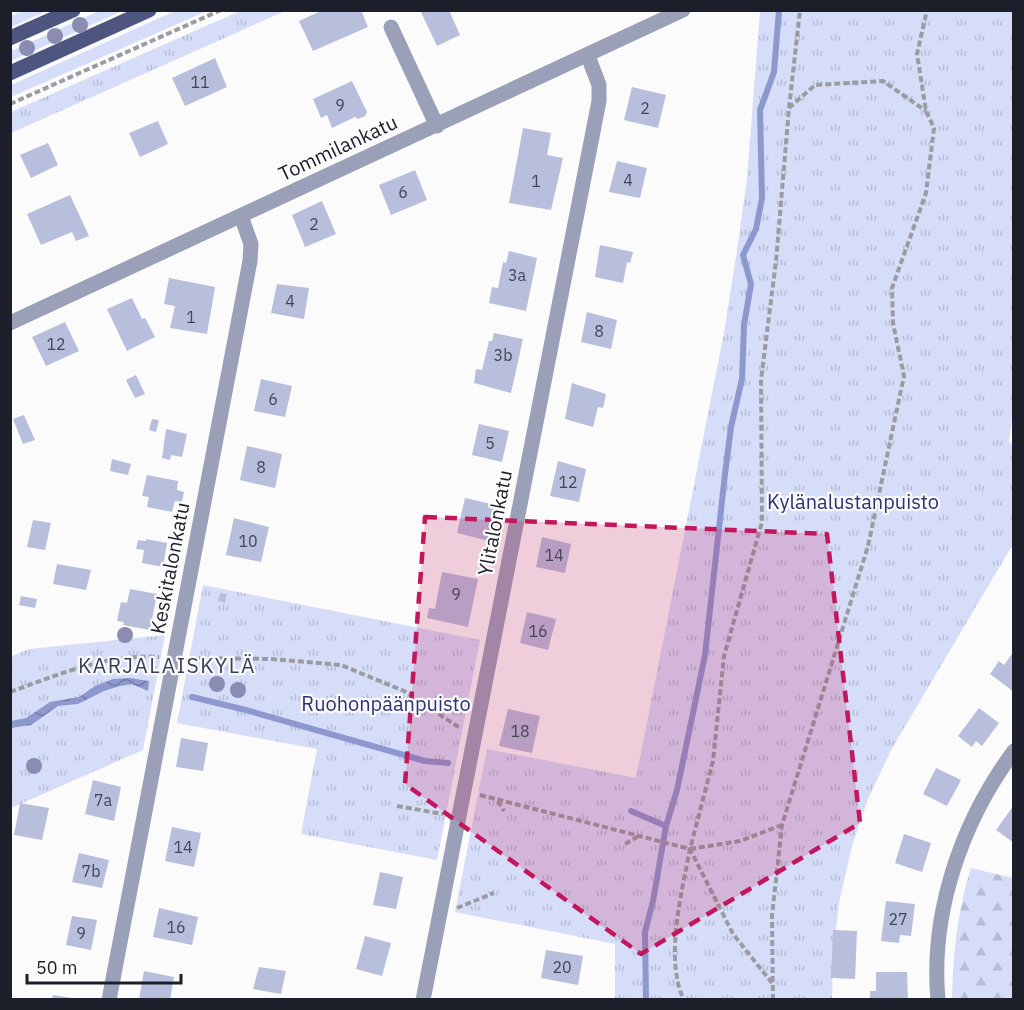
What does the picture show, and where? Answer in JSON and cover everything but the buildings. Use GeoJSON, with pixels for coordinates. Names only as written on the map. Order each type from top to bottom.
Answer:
{"type":"FeatureCollection","features":[{"type":"Feature","properties":{"kind":"main road"},"geometry":{"type":"LineString","coordinates":[[10,38],[73,10]]}},
{"type":"Feature","properties":{"kind":"main road"},"geometry":{"type":"LineString","coordinates":[[10,73],[148,10]]}},
{"type":"Feature","properties":{"kind":"street","name":"Tommilankatu"},"geometry":{"type":"LineString","coordinates":[[10,323],[683,10]]}},
{"type":"Feature","properties":{"kind":"street"},"geometry":{"type":"LineString","coordinates":[[391,27],[437,126]]}},
{"type":"Feature","properties":{"kind":"street","name":"Ylitalonkatu"},"geometry":{"type":"LineString","coordinates":[[423,999],[599,101],[599,85],[588,56]]}},
{"type":"Feature","properties":{"kind":"street","name":"Keskitalonkatu"},"geometry":{"type":"LineString","coordinates":[[109,999],[250,261],[251,244],[241,216]]}},
{"type":"Feature","properties":{"kind":"street"},"geometry":{"type":"LineString","coordinates":[[938,999],[937,964],[941,923],[951,877],[970,824],[1014,751]]}},
{"type":"Feature","properties":{"kind":"path"},"geometry":{"type":"LineString","coordinates":[[10,104],[221,10]]}},
{"type":"Feature","properties":{"kind":"path"},"geometry":{"type":"LineString","coordinates":[[684,999],[676,974],[677,917],[690,849],[712,761],[724,656],[762,522],[761,380],[776,261],[800,10]]}},
{"type":"Feature","properties":{"kind":"path"},"geometry":{"type":"LineString","coordinates":[[773,999],[772,916],[782,825],[868,546],[904,376],[893,323],[892,288],[926,193],[934,128],[926,111],[917,54],[927,10]]}},
{"type":"Feature","properties":{"kind":"path"},"geometry":{"type":"LineString","coordinates":[[789,108],[815,85],[883,81],[926,111]]}},
{"type":"Feature","properties":{"kind":"path"},"geometry":{"type":"LineString","coordinates":[[10,692],[81,666],[110,659],[141,656],[271,659],[341,665],[404,691],[453,722],[464,732]]}},
{"type":"Feature","properties":{"kind":"path"},"geometry":{"type":"LineString","coordinates":[[464,789],[498,801],[690,849],[740,841],[782,825]]}},
{"type":"Feature","properties":{"kind":"path"},"geometry":{"type":"LineString","coordinates":[[498,801],[504,811]]}},
{"type":"Feature","properties":{"kind":"path"},"geometry":{"type":"LineString","coordinates":[[397,806],[459,817]]}},
{"type":"Feature","properties":{"kind":"path"},"geometry":{"type":"LineString","coordinates":[[625,844],[640,835]]}},
{"type":"Feature","properties":{"kind":"path"},"geometry":{"type":"LineString","coordinates":[[690,849],[733,934],[773,985]]}},
{"type":"Feature","properties":{"kind":"path"},"geometry":{"type":"LineString","coordinates":[[454,909],[494,894]]}},
{"type":"Feature","properties":{"kind":"highlighted area"},"geometry":{"type":"Polygon","coordinates":[[[425,517],[827,534],[860,823],[641,954],[405,784],[425,517]]]}},
{"type":"Feature","properties":{"kind":"green space"},"geometry":{"type":"Polygon","coordinates":[[[22,11],[47,11],[11,27],[11,16],[22,11]]]}},
{"type":"Feature","properties":{"kind":"green space"},"geometry":{"type":"Polygon","coordinates":[[[99,11],[122,11],[11,61],[11,51],[99,11]]]}},
{"type":"Feature","properties":{"kind":"green space"},"geometry":{"type":"Polygon","coordinates":[[[175,11],[207,11],[11,97],[11,85],[175,11]]]}},
{"type":"Feature","properties":{"kind":"green space"},"geometry":{"type":"Polygon","coordinates":[[[240,11],[285,11],[11,133],[11,112],[240,11]]]}},
{"type":"Feature","properties":{"kind":"green space","name":"Kylänalustanpuisto"},"geometry":{"type":"Polygon","coordinates":[[[760,11],[1013,11],[1014,398],[1009,443],[1014,444],[1013,544],[891,750],[868,799],[852,846],[839,903],[833,954],[832,999],[615,999],[615,944],[455,912],[487,749],[636,778],[724,333],[747,179],[760,11]]]}},
{"type":"Feature","properties":{"kind":"green space","name":"Ruohonpäänpuisto"},"geometry":{"type":"Polygon","coordinates":[[[203,585],[480,640],[437,860],[301,834],[317,749],[177,723],[203,585]]]}},
{"type":"Feature","properties":{"kind":"green space"},"geometry":{"type":"Polygon","coordinates":[[[165,635],[143,750],[11,808],[10,657],[29,649],[165,635]]]}},
{"type":"Feature","properties":{"kind":"green space"},"geometry":{"type":"Polygon","coordinates":[[[971,868],[1013,878],[1013,999],[952,999],[957,933],[962,901],[971,868]]]}},
{"type":"Feature","properties":{"kind":"water"},"geometry":{"type":"Polygon","coordinates":[[[130,678],[149,681],[148,691],[132,684],[120,686],[78,704],[58,706],[31,725],[11,728],[11,721],[26,718],[50,702],[79,697],[95,686],[113,679],[130,678]]]}},
{"type":"Feature","properties":{"kind":"waterway"},"geometry":{"type":"LineString","coordinates":[[646,1000],[645,932],[653,901],[666,826],[677,790],[705,655],[731,427],[742,379],[744,325],[751,284],[743,255],[756,229],[762,198],[760,110],[774,72],[779,10]]}},
{"type":"Feature","properties":{"kind":"waterway"},"geometry":{"type":"LineString","coordinates":[[192,697],[425,761],[448,763]]}},
{"type":"Feature","properties":{"kind":"waterway"},"geometry":{"type":"LineString","coordinates":[[631,811],[666,826]]}},
{"type":"Feature","properties":{"kind":"district","name":"KARJALAISKYLÄ"},"geometry":{"type":"Point","coordinates":[167,666]}}]}
